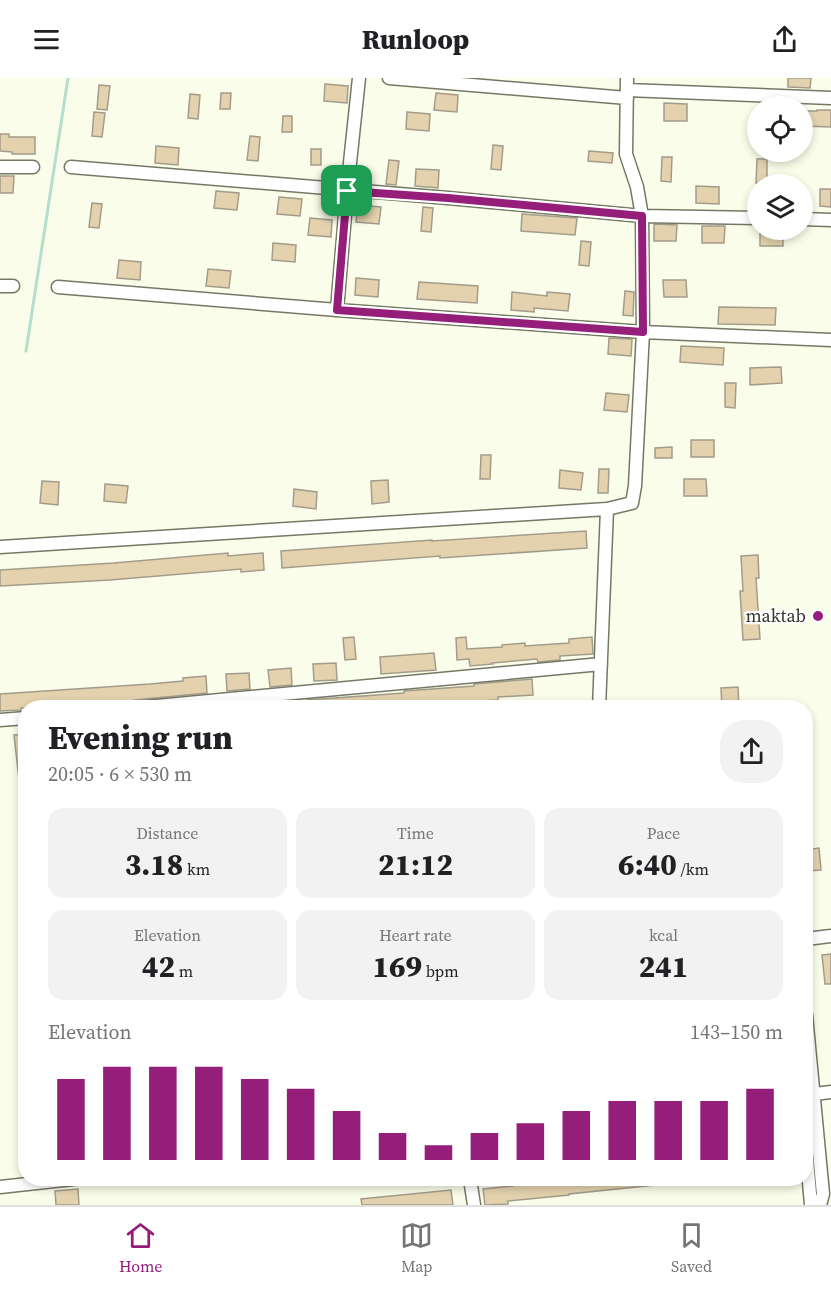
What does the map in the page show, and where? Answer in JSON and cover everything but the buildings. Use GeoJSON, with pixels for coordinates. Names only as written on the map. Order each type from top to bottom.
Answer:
{"type":"FeatureCollection","features":[{"type":"Feature","properties":{"kind":"street"},"geometry":{"type":"LineString","coordinates":[[337,310],[359,78]]}},
{"type":"Feature","properties":{"kind":"street"},"geometry":{"type":"LineString","coordinates":[[389,78],[831,98]]}},
{"type":"Feature","properties":{"kind":"street"},"geometry":{"type":"LineString","coordinates":[[0,547],[607,509],[632,503],[635,486],[643,332],[642,216],[626,154],[627,89]]}},
{"type":"Feature","properties":{"kind":"street"},"geometry":{"type":"LineString","coordinates":[[0,167],[33,167]]}},
{"type":"Feature","properties":{"kind":"street"},"geometry":{"type":"LineString","coordinates":[[71,167],[642,216],[747,218]]}},
{"type":"Feature","properties":{"kind":"street"},"geometry":{"type":"LineString","coordinates":[[813,219],[831,220]]}},
{"type":"Feature","properties":{"kind":"street"},"geometry":{"type":"LineString","coordinates":[[0,286],[13,286]]}},
{"type":"Feature","properties":{"kind":"street"},"geometry":{"type":"LineString","coordinates":[[58,287],[643,332],[831,340]]}},
{"type":"Feature","properties":{"kind":"street"},"geometry":{"type":"LineString","coordinates":[[599,700],[607,509]]}},
{"type":"Feature","properties":{"kind":"street"},"geometry":{"type":"LineString","coordinates":[[221,700],[601,664]]}},
{"type":"Feature","properties":{"kind":"street"},"geometry":{"type":"LineString","coordinates":[[0,720],[18,719]]}},
{"type":"Feature","properties":{"kind":"street"},"geometry":{"type":"LineString","coordinates":[[813,938],[831,936]]}},
{"type":"Feature","properties":{"kind":"street"},"geometry":{"type":"LineString","coordinates":[[813,1094],[831,1092]]}},
{"type":"Feature","properties":{"kind":"street"},"geometry":{"type":"LineString","coordinates":[[813,1123],[823,1194],[820,1205]]}},
{"type":"Feature","properties":{"kind":"street"},"geometry":{"type":"LineString","coordinates":[[0,1187],[18,1185]]}},
{"type":"Feature","properties":{"kind":"street"},"geometry":{"type":"LineString","coordinates":[[471,1186],[474,1205]]}},
{"type":"Feature","properties":{"kind":"street"},"geometry":{"type":"LineString","coordinates":[[809,1186],[811,1205]]}},
{"type":"Feature","properties":{"kind":"waterway"},"geometry":{"type":"LineString","coordinates":[[26,351],[68,78]]}},
{"type":"Feature","properties":{"kind":"place","name":"maktab"},"geometry":{"type":"Point","coordinates":[818,616]}},
{"type":"Feature","properties":{"kind":"route"},"geometry":{"type":"LineString","coordinates":[[347,191],[642,216],[643,332],[337,310],[347,191]]}}]}
